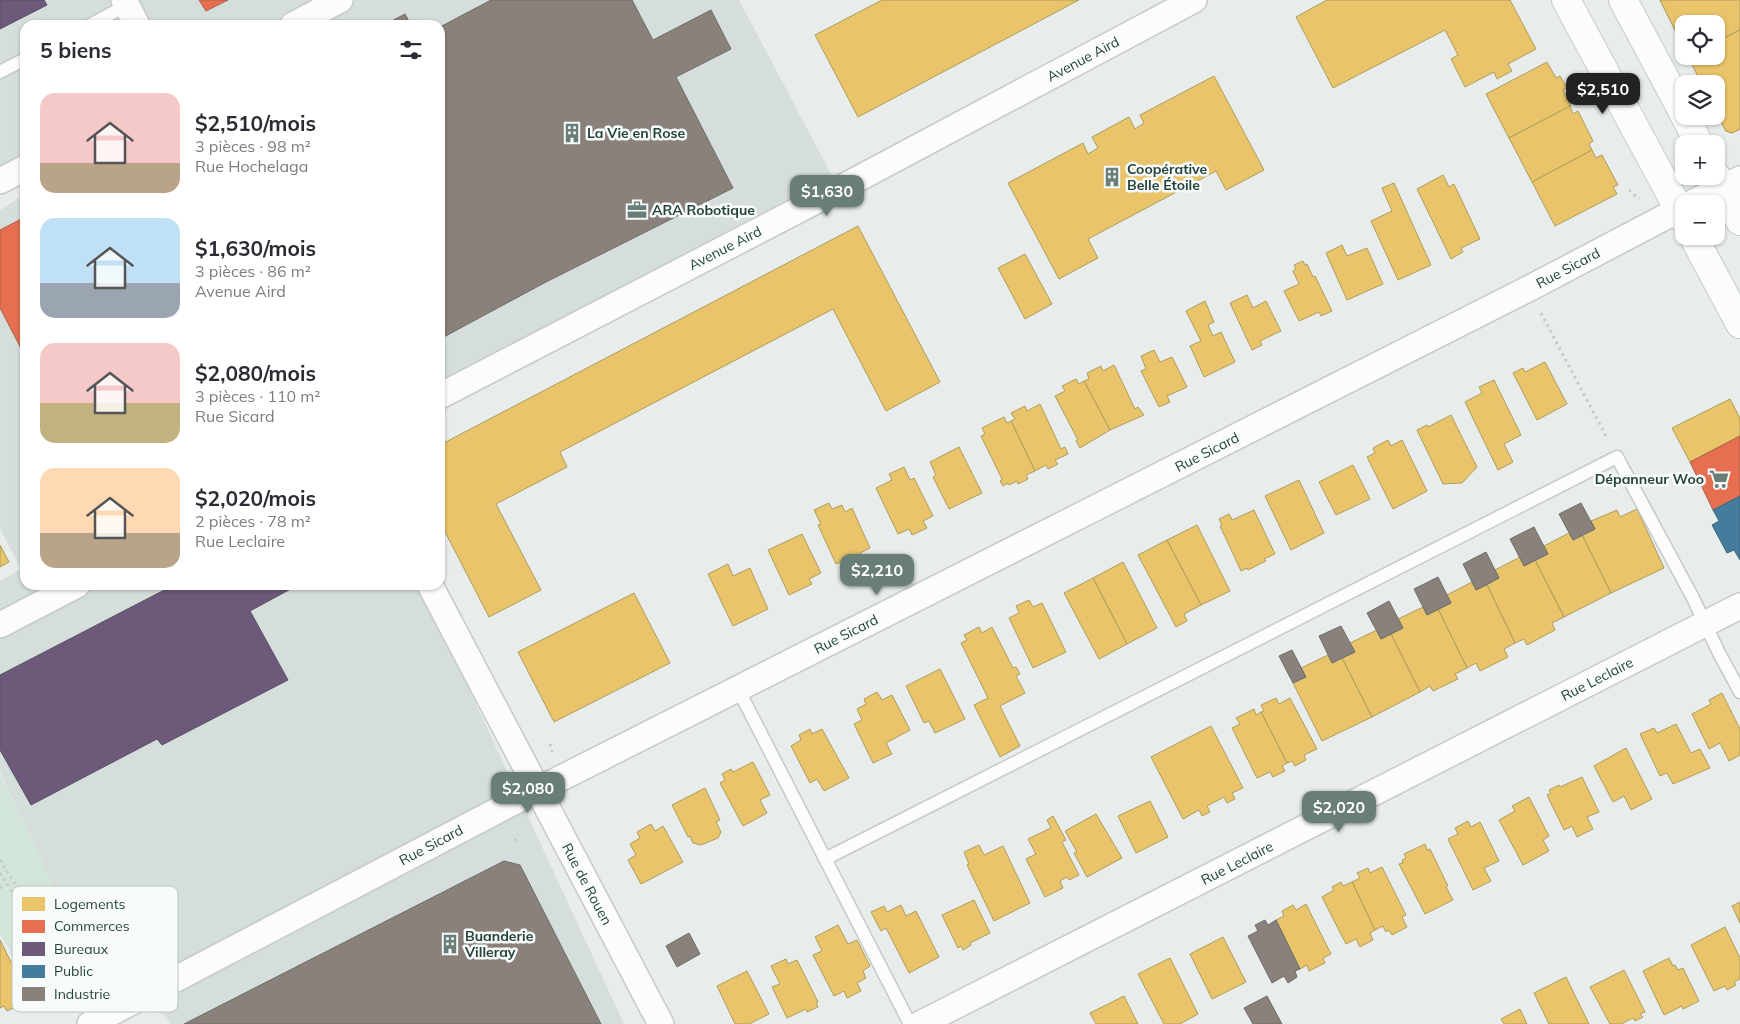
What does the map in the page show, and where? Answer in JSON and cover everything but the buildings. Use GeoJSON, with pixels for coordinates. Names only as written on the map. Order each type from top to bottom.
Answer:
{"type":"FeatureCollection","features":[{"type":"Feature","properties":{"kind":"main road"},"geometry":{"type":"LineString","coordinates":[[1566,0],[1676,195]]}},
{"type":"Feature","properties":{"kind":"main road"},"geometry":{"type":"LineString","coordinates":[[1623,0],[1675,98]]}},
{"type":"Feature","properties":{"kind":"main road"},"geometry":{"type":"LineString","coordinates":[[1726,181],[1740,221]]}},
{"type":"Feature","properties":{"kind":"main road"},"geometry":{"type":"LineString","coordinates":[[1698,245],[1740,324]]}},
{"type":"Feature","properties":{"kind":"street"},"geometry":{"type":"LineString","coordinates":[[302,20],[340,0]]}},
{"type":"Feature","properties":{"kind":"street","name":"Avenue Aird"},"geometry":{"type":"LineString","coordinates":[[445,393],[857,180],[1194,0]]}},
{"type":"Feature","properties":{"kind":"street"},"geometry":{"type":"LineString","coordinates":[[0,181],[20,171]]}},
{"type":"Feature","properties":{"kind":"street","name":"Rue Sicard"},"geometry":{"type":"LineString","coordinates":[[1706,195],[1726,181]]}},
{"type":"Feature","properties":{"kind":"street","name":"Rue Sicard"},"geometry":{"type":"LineString","coordinates":[[178,964],[538,791],[1675,215]]}},
{"type":"Feature","properties":{"kind":"street"},"geometry":{"type":"LineString","coordinates":[[0,625],[67,590]]}},
{"type":"Feature","properties":{"kind":"street","name":"Rue de Rouen"},"geometry":{"type":"LineString","coordinates":[[433,590],[660,1024]]}},
{"type":"Feature","properties":{"kind":"street","name":"Rue Leclaire"},"geometry":{"type":"LineString","coordinates":[[920,1024],[1740,606]]}},
{"type":"Feature","properties":{"kind":"lane"},"geometry":{"type":"LineString","coordinates":[[103,20],[129,10]]}},
{"type":"Feature","properties":{"kind":"lane"},"geometry":{"type":"LineString","coordinates":[[0,72],[20,62]]}},
{"type":"Feature","properties":{"kind":"lane"},"geometry":{"type":"LineString","coordinates":[[826,860],[1617,457],[1740,692]]}},
{"type":"Feature","properties":{"kind":"lane"},"geometry":{"type":"LineString","coordinates":[[738,689],[910,1024]]}},
{"type":"Feature","properties":{"kind":"path"},"geometry":{"type":"LineString","coordinates":[[1629,190],[1643,203]]}},
{"type":"Feature","properties":{"kind":"path"},"geometry":{"type":"LineString","coordinates":[[1528,290],[1617,457]]}},
{"type":"Feature","properties":{"kind":"path"},"geometry":{"type":"LineString","coordinates":[[515,841],[518,834]]}},
{"type":"Feature","properties":{"kind":"path"},"geometry":{"type":"LineString","coordinates":[[0,860],[17,886]]}},
{"type":"Feature","properties":{"kind":"path"},"geometry":{"type":"LineString","coordinates":[[0,873],[12,890]]}},
{"type":"Feature","properties":{"kind":"path"},"geometry":{"type":"LineString","coordinates":[[0,888],[8,884]]}},
{"type":"Feature","properties":{"kind":"shaded area"},"geometry":{"type":"Polygon","coordinates":[[[0,0],[331,0],[297,20],[20,20],[20,171],[0,181],[0,0]]]}},
{"type":"Feature","properties":{"kind":"shaded area","name":"La Vie en Rose"},"geometry":{"type":"Polygon","coordinates":[[[335,0],[739,0],[839,189],[445,393],[445,20],[303,20],[335,0]]]}},
{"type":"Feature","properties":{"kind":"shaded area"},"geometry":{"type":"Polygon","coordinates":[[[20,197],[20,567],[0,529],[0,210],[20,197]]]}},
{"type":"Feature","properties":{"kind":"shaded area"},"geometry":{"type":"Polygon","coordinates":[[[20,570],[20,590],[423,590],[624,1024],[170,1024],[167,1017],[158,1012],[178,1012],[178,886],[53,886],[0,772],[0,581],[20,570]]]}},
{"type":"Feature","properties":{"kind":"green space"},"geometry":{"type":"Polygon","coordinates":[[[0,774],[54,886],[12,886],[12,954],[0,934],[0,774]]]}},
{"type":"Feature","properties":{"kind":"place","name":"La Vie en Rose"},"geometry":{"type":"Point","coordinates":[572,133]}},
{"type":"Feature","properties":{"kind":"place","name":"Coopérative Belle Étoile"},"geometry":{"type":"Point","coordinates":[1112,177]}},
{"type":"Feature","properties":{"kind":"place","name":"ARA Robotique"},"geometry":{"type":"Point","coordinates":[637,210]}},
{"type":"Feature","properties":{"kind":"place","name":"Dépanneur Woo"},"geometry":{"type":"Point","coordinates":[1719,479]}},
{"type":"Feature","properties":{"kind":"place","name":"Buanderie Villeray"},"geometry":{"type":"Point","coordinates":[450,944]}}]}
